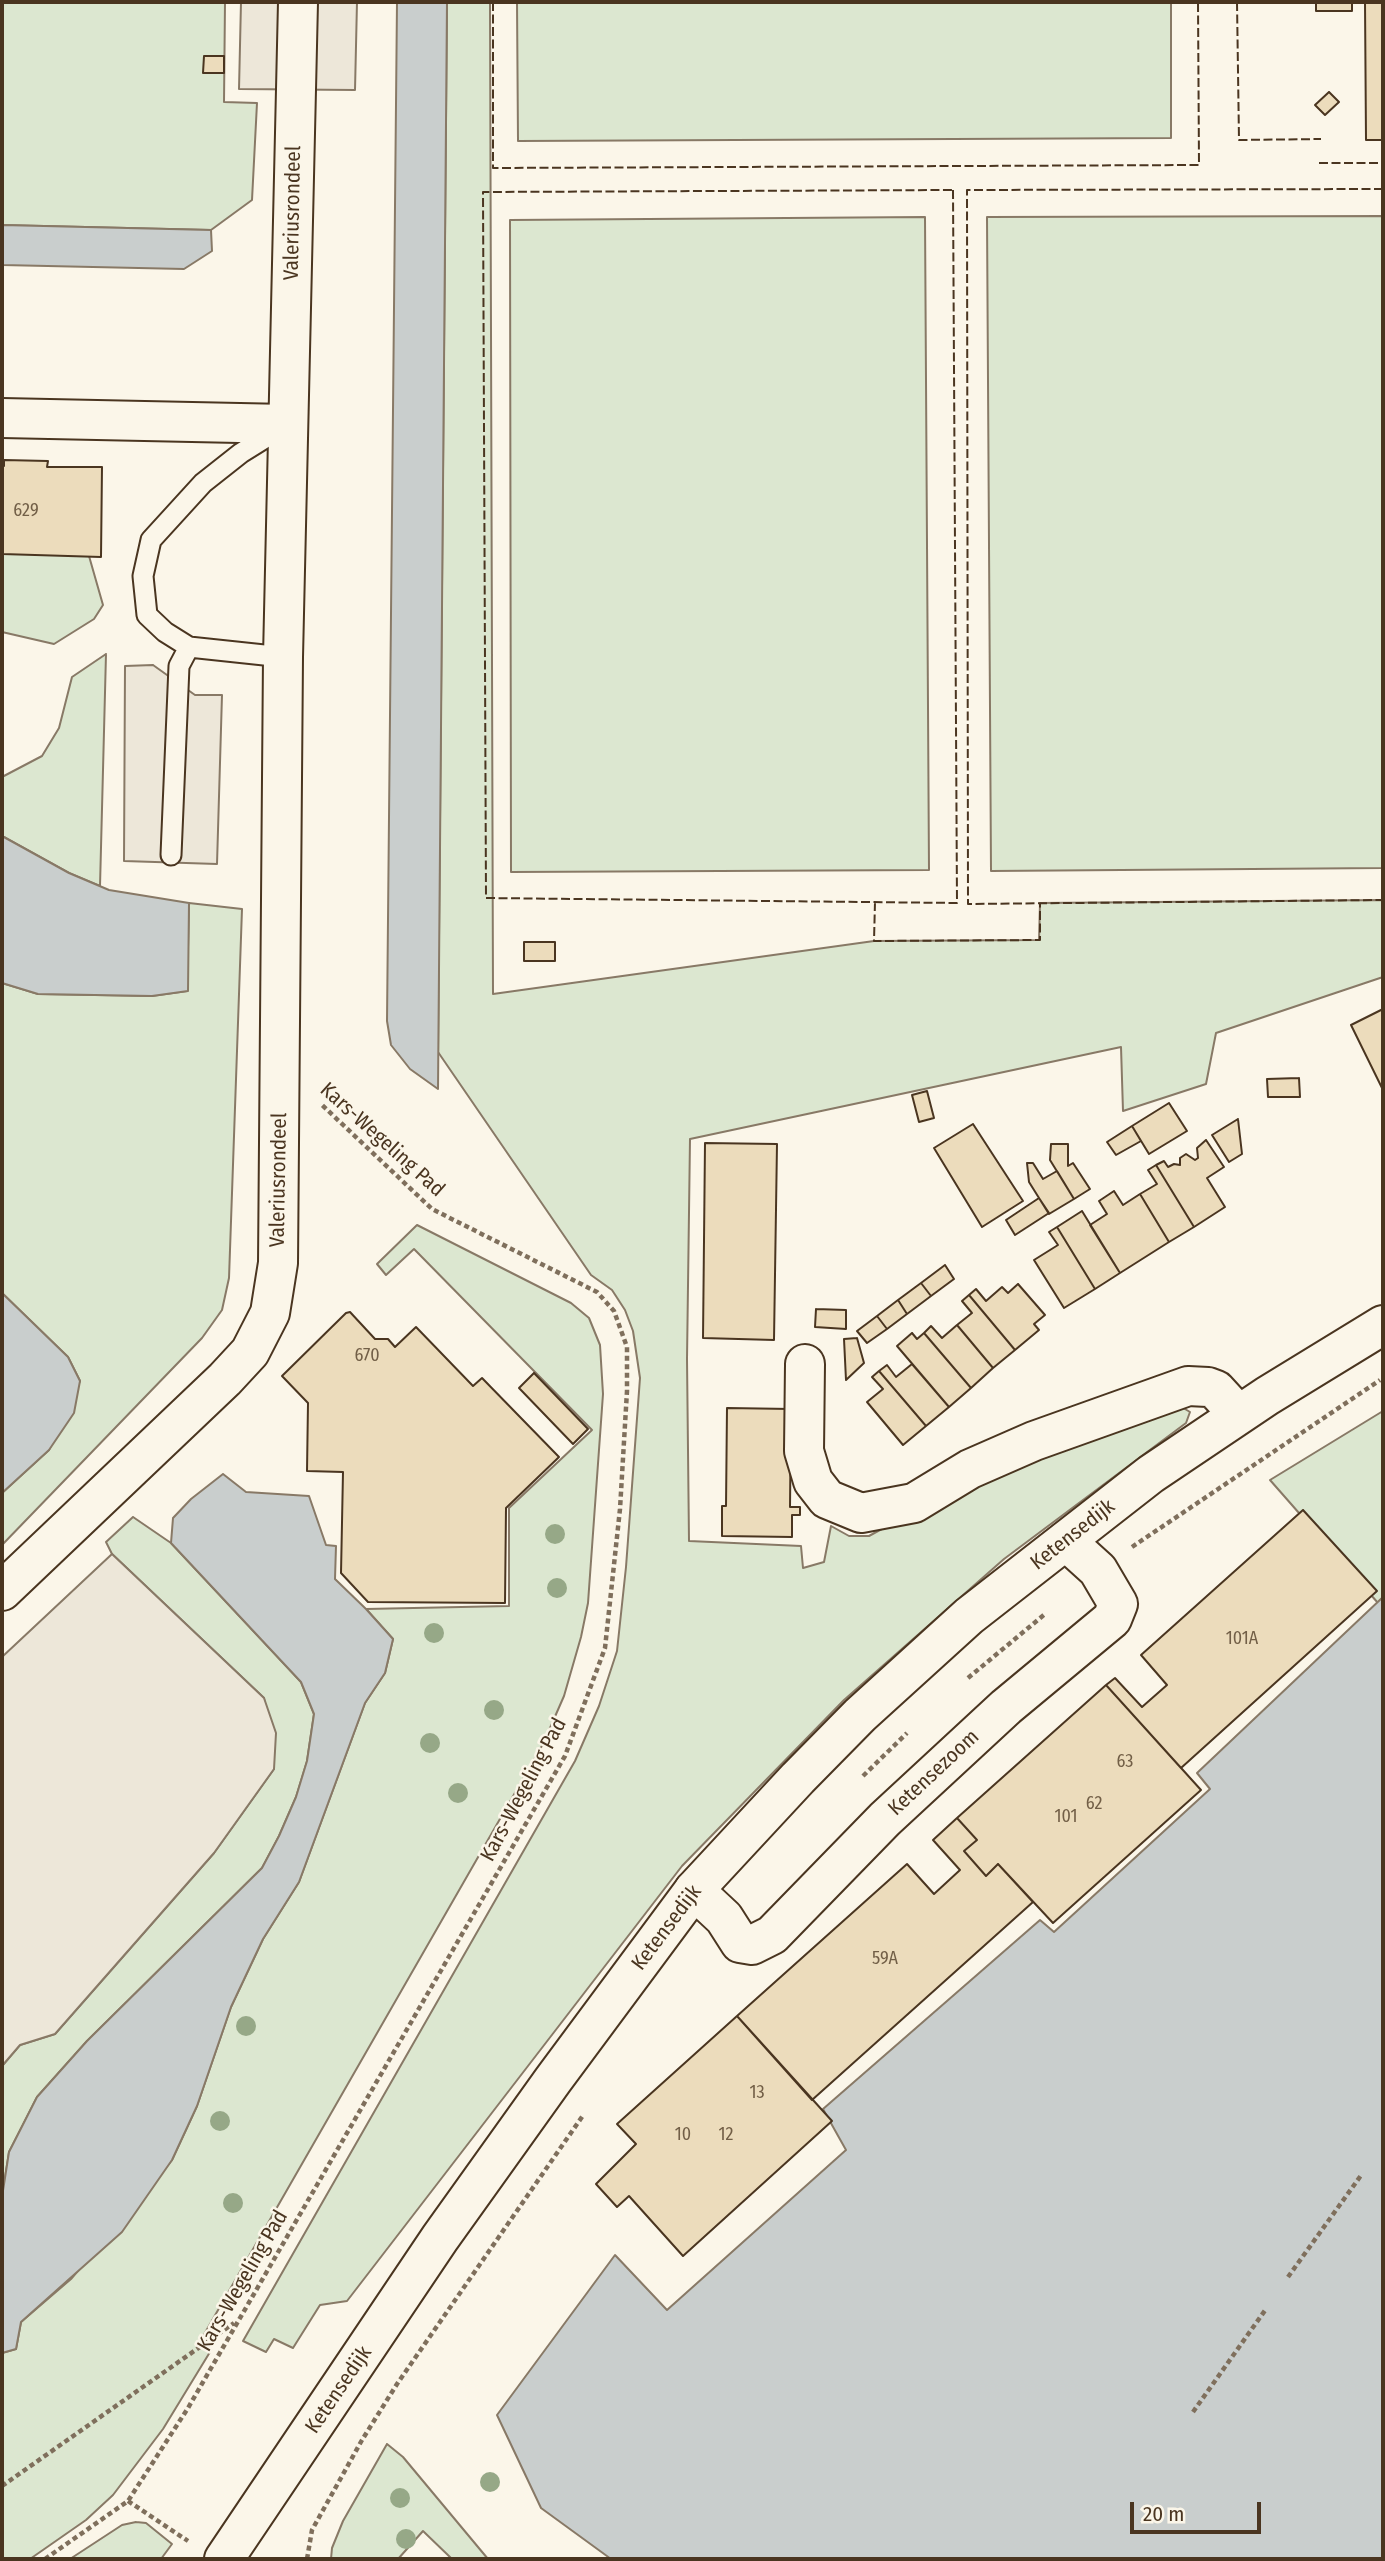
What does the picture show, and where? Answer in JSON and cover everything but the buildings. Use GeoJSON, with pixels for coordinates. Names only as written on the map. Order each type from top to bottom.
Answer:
{"type":"FeatureCollection","features":[{"type":"Feature","properties":{"kind":"street","name":"Valeriusrondeel"},"geometry":{"type":"LineString","coordinates":[[2,1591],[250,1352],[270,1313],[278,1263],[283,657],[298,2]]}},
{"type":"Feature","properties":{"kind":"street"},"geometry":{"type":"LineString","coordinates":[[2,418],[287,424]]}},
{"type":"Feature","properties":{"kind":"street","name":"Ketensedijk"},"geometry":{"type":"LineString","coordinates":[[210,2553],[694,1890],[860,1715],[969,1616],[1151,1474],[1238,1415],[1383,1325]]}},
{"type":"Feature","properties":{"kind":"street"},"geometry":{"type":"LineString","coordinates":[[805,1364],[804,1451],[813,1481],[827,1499],[861,1513],[914,1503],[970,1468],[1188,1386],[1216,1390],[1238,1415]]}},
{"type":"Feature","properties":{"kind":"street","name":"Ketensezoom"},"geometry":{"type":"LineString","coordinates":[[694,1890],[724,1919],[740,1943],[752,1945],[772,1935],[885,1819],[1006,1707],[1112,1619],[1118,1604],[1098,1570],[1066,1541]]}},
{"type":"Feature","properties":{"kind":"lane"},"geometry":{"type":"LineString","coordinates":[[283,657],[189,647],[165,632],[147,615],[143,576],[151,540],[202,483],[241,453],[287,424]]}},
{"type":"Feature","properties":{"kind":"lane"},"geometry":{"type":"LineString","coordinates":[[171,855],[178,666],[189,647]]}},
{"type":"Feature","properties":{"kind":"path","name":"Kars-Wegeling Pad"},"geometry":{"type":"LineString","coordinates":[[45,2559],[128,2501],[188,2408],[565,1756],[605,1647],[620,1509],[627,1391],[627,1347],[614,1311],[597,1292],[432,1209],[320,1103],[281,1076]]}},
{"type":"Feature","properties":{"kind":"path"},"geometry":{"type":"LineString","coordinates":[[1288,2277],[1362,2174]]}},
{"type":"Feature","properties":{"kind":"path"},"geometry":{"type":"LineString","coordinates":[[1193,2412],[1266,2309]]}},
{"type":"Feature","properties":{"kind":"path"},"geometry":{"type":"LineString","coordinates":[[2,2486],[237,2321]]}},
{"type":"Feature","properties":{"kind":"path"},"geometry":{"type":"LineString","coordinates":[[128,2501],[210,2553]]}},
{"type":"Feature","properties":{"kind":"green space"},"geometry":{"type":"Polygon","coordinates":[[[2,2],[225,2],[224,102],[257,103],[252,200],[211,230],[2,225],[2,2]]]}},
{"type":"Feature","properties":{"kind":"green space"},"geometry":{"type":"Polygon","coordinates":[[[447,2],[490,2],[493,994],[874,941],[1039,940],[1040,903],[1383,900],[1383,977],[1216,1033],[1206,1084],[1123,1111],[1121,1047],[690,1139],[687,1359],[689,1541],[801,1546],[803,1568],[824,1562],[831,1526],[849,1536],[869,1536],[971,1480],[1180,1406],[1190,1412],[1186,1423],[1004,1559],[844,1700],[682,1866],[347,2301],[320,2305],[293,2348],[274,2339],[266,2352],[243,2341],[575,1761],[599,1706],[617,1651],[626,1567],[640,1378],[633,1331],[625,1310],[612,1290],[591,1275],[438,1052],[447,2]]]}},
{"type":"Feature","properties":{"kind":"green space"},"geometry":{"type":"Polygon","coordinates":[[[517,2],[1171,2],[1171,138],[518,141],[517,2]]]}},
{"type":"Feature","properties":{"kind":"green space"},"geometry":{"type":"Polygon","coordinates":[[[1383,216],[1383,868],[991,871],[987,217],[1383,216]]]}},
{"type":"Feature","properties":{"kind":"green space"},"geometry":{"type":"Polygon","coordinates":[[[925,217],[929,870],[511,872],[510,220],[925,217]]]}},
{"type":"Feature","properties":{"kind":"green space"},"geometry":{"type":"Polygon","coordinates":[[[2,548],[87,549],[103,605],[94,619],[54,644],[2,632],[2,548]]]}},
{"type":"Feature","properties":{"kind":"green space"},"geometry":{"type":"Polygon","coordinates":[[[106,654],[100,886],[69,873],[2,836],[2,777],[42,756],[59,728],[72,677],[106,654]]]}},
{"type":"Feature","properties":{"kind":"green space"},"geometry":{"type":"Polygon","coordinates":[[[189,903],[242,909],[229,1278],[222,1310],[202,1338],[2,1545],[2,1493],[49,1450],[80,1381],[68,1357],[2,1293],[2,983],[38,994],[152,996],[187,991],[189,903]]]}},
{"type":"Feature","properties":{"kind":"green space"},"geometry":{"type":"Polygon","coordinates":[[[417,1225],[571,1303],[589,1318],[600,1345],[603,1394],[588,1603],[564,1696],[543,1744],[202,2338],[210,2352],[163,2429],[113,2495],[86,2520],[30,2559],[2,2559],[2,2353],[16,2349],[21,2322],[71,2279],[172,2160],[197,2106],[231,2007],[263,1939],[299,1882],[365,1703],[385,1673],[393,1639],[366,1609],[509,1606],[509,1508],[592,1430],[414,1249],[386,1275],[377,1264],[417,1225]]]}},
{"type":"Feature","properties":{"kind":"green space"},"geometry":{"type":"Polygon","coordinates":[[[1383,1411],[1383,1597],[1378,1603],[1270,1480],[1383,1411]]]}},
{"type":"Feature","properties":{"kind":"green space"},"geometry":{"type":"Polygon","coordinates":[[[133,1517],[171,1543],[301,1682],[314,1714],[307,1761],[296,1797],[262,1868],[87,2041],[37,2097],[9,2152],[2,2197],[2,2066],[20,2045],[55,2034],[214,1853],[274,1769],[264,1698],[112,1554],[106,1542],[133,1517]]]}},
{"type":"Feature","properties":{"kind":"green space"},"geometry":{"type":"Polygon","coordinates":[[[387,2444],[403,2457],[488,2559],[452,2559],[423,2531],[398,2559],[331,2559],[332,2548],[343,2521],[387,2444]]]}},
{"type":"Feature","properties":{"kind":"green space"},"geometry":{"type":"Polygon","coordinates":[[[146,2523],[172,2544],[161,2559],[70,2559],[122,2525],[146,2523]]]}},
{"type":"Feature","properties":{"kind":"shaded area"},"geometry":{"type":"Polygon","coordinates":[[[241,2],[357,2],[355,90],[239,89],[241,2]]]}},
{"type":"Feature","properties":{"kind":"shaded area"},"geometry":{"type":"Polygon","coordinates":[[[397,2],[447,2],[438,1089],[410,1069],[391,1045],[387,1021],[397,2]]]}},
{"type":"Feature","properties":{"kind":"shaded area"},"geometry":{"type":"Polygon","coordinates":[[[2,225],[211,230],[212,251],[184,269],[2,265],[2,225]]]}},
{"type":"Feature","properties":{"kind":"shaded area"},"geometry":{"type":"Polygon","coordinates":[[[153,665],[195,695],[222,695],[217,864],[124,861],[125,666],[153,665]]]}},
{"type":"Feature","properties":{"kind":"shaded area"},"geometry":{"type":"Polygon","coordinates":[[[2,836],[69,873],[109,890],[189,903],[188,991],[152,996],[38,994],[2,983],[2,836]]]}},
{"type":"Feature","properties":{"kind":"shaded area"},"geometry":{"type":"Polygon","coordinates":[[[2,1293],[68,1357],[80,1381],[74,1413],[49,1450],[2,1493],[2,1293]]]}},
{"type":"Feature","properties":{"kind":"shaded area"},"geometry":{"type":"Polygon","coordinates":[[[223,1474],[246,1492],[309,1496],[326,1545],[336,1546],[335,1579],[393,1639],[385,1673],[365,1703],[299,1882],[263,1939],[231,2007],[197,2106],[172,2160],[122,2232],[21,2322],[16,2349],[2,2353],[2,2197],[9,2152],[37,2097],[87,2041],[262,1868],[296,1797],[307,1761],[314,1714],[301,1682],[171,1543],[173,1518],[191,1499],[223,1474]]]}},
{"type":"Feature","properties":{"kind":"shaded area"},"geometry":{"type":"Polygon","coordinates":[[[112,1554],[264,1698],[276,1733],[274,1769],[214,1853],[55,2034],[20,2045],[2,2066],[2,1657],[112,1554]]]}},
{"type":"Feature","properties":{"kind":"shaded area"},"geometry":{"type":"Polygon","coordinates":[[[1383,1597],[1383,2559],[611,2559],[541,2508],[497,2415],[615,2255],[667,2310],[846,2150],[823,2109],[1040,1920],[1054,1932],[1210,1789],[1197,1773],[1383,1597]]]}},
{"type":"Feature","properties":{"kind":"fence"},"geometry":{"type":"LineString","coordinates":[[493,2],[493,168],[1199,165],[1198,2]]}},
{"type":"Feature","properties":{"kind":"fence"},"geometry":{"type":"LineString","coordinates":[[1237,2],[1239,140],[1321,139]]}},
{"type":"Feature","properties":{"kind":"fence"},"geometry":{"type":"LineString","coordinates":[[1319,163],[1383,163]]}},
{"type":"Feature","properties":{"kind":"fence"},"geometry":{"type":"LineString","coordinates":[[1383,189],[967,190],[968,904],[1383,900]]}},
{"type":"Feature","properties":{"kind":"fence"},"geometry":{"type":"LineString","coordinates":[[953,190],[957,903],[486,898],[483,192],[953,190]]}},
{"type":"Feature","properties":{"kind":"fence"},"geometry":{"type":"LineString","coordinates":[[875,902],[874,941],[1040,940],[1040,903]]}}]}
